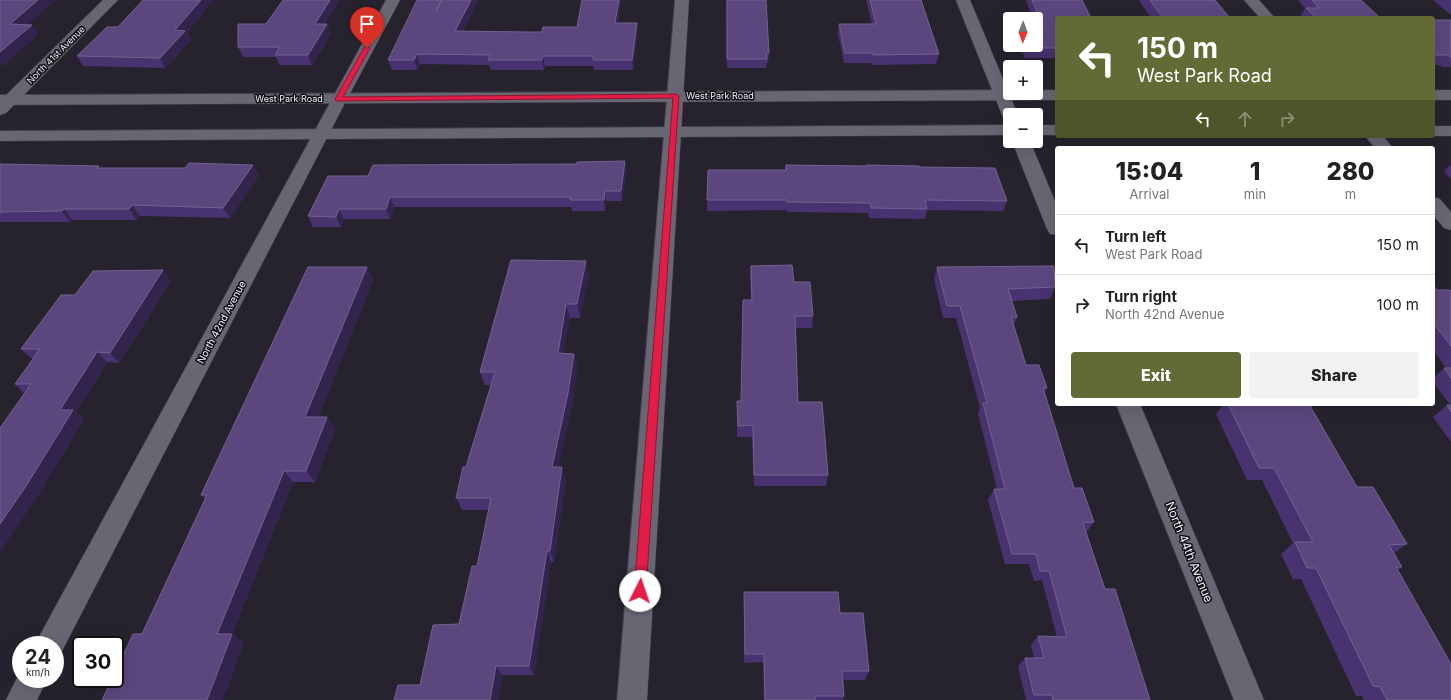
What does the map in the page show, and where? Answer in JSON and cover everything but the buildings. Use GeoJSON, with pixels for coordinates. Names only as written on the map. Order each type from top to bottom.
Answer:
{"type":"FeatureCollection","features":[{"type":"Feature","properties":{"kind":"street","name":"North 41st Avenue"},"geometry":{"type":"LineString","coordinates":[[3,104],[111,0]]}},
{"type":"Feature","properties":{"kind":"street","name":"North 42nd Avenue"},"geometry":{"type":"LineString","coordinates":[[55,636],[338,99],[393,0]]}},
{"type":"Feature","properties":{"kind":"street"},"geometry":{"type":"LineString","coordinates":[[632,700],[674,133],[682,0]]}},
{"type":"Feature","properties":{"kind":"street"},"geometry":{"type":"LineString","coordinates":[[963,0],[1007,108]]}},
{"type":"Feature","properties":{"kind":"street"},"geometry":{"type":"LineString","coordinates":[[1251,0],[1266,16]]}},
{"type":"Feature","properties":{"kind":"street","name":"West Park Road"},"geometry":{"type":"LineString","coordinates":[[3,104],[676,96],[1055,95]]}},
{"type":"Feature","properties":{"kind":"street"},"geometry":{"type":"LineString","coordinates":[[1435,95],[1451,95]]}},
{"type":"Feature","properties":{"kind":"street"},"geometry":{"type":"LineString","coordinates":[[0,136],[1003,130]]}},
{"type":"Feature","properties":{"kind":"street"},"geometry":{"type":"LineString","coordinates":[[1043,130],[1055,130]]}},
{"type":"Feature","properties":{"kind":"street"},"geometry":{"type":"LineString","coordinates":[[1435,131],[1451,131]]}},
{"type":"Feature","properties":{"kind":"street"},"geometry":{"type":"LineString","coordinates":[[1376,138],[1382,146]]}},
{"type":"Feature","properties":{"kind":"street"},"geometry":{"type":"LineString","coordinates":[[1024,148],[1055,224]]}},
{"type":"Feature","properties":{"kind":"street"},"geometry":{"type":"LineString","coordinates":[[1435,205],[1451,224]]}},
{"type":"Feature","properties":{"kind":"street","name":"North 44th Avenue"},"geometry":{"type":"LineString","coordinates":[[1129,406],[1249,700]]}},
{"type":"Feature","properties":{"kind":"street"},"geometry":{"type":"LineString","coordinates":[[20,700],[27,688]]}},
{"type":"Feature","properties":{"kind":"route"},"geometry":{"type":"LineString","coordinates":[[367,48],[338,99],[676,96],[640,591]]}}]}
